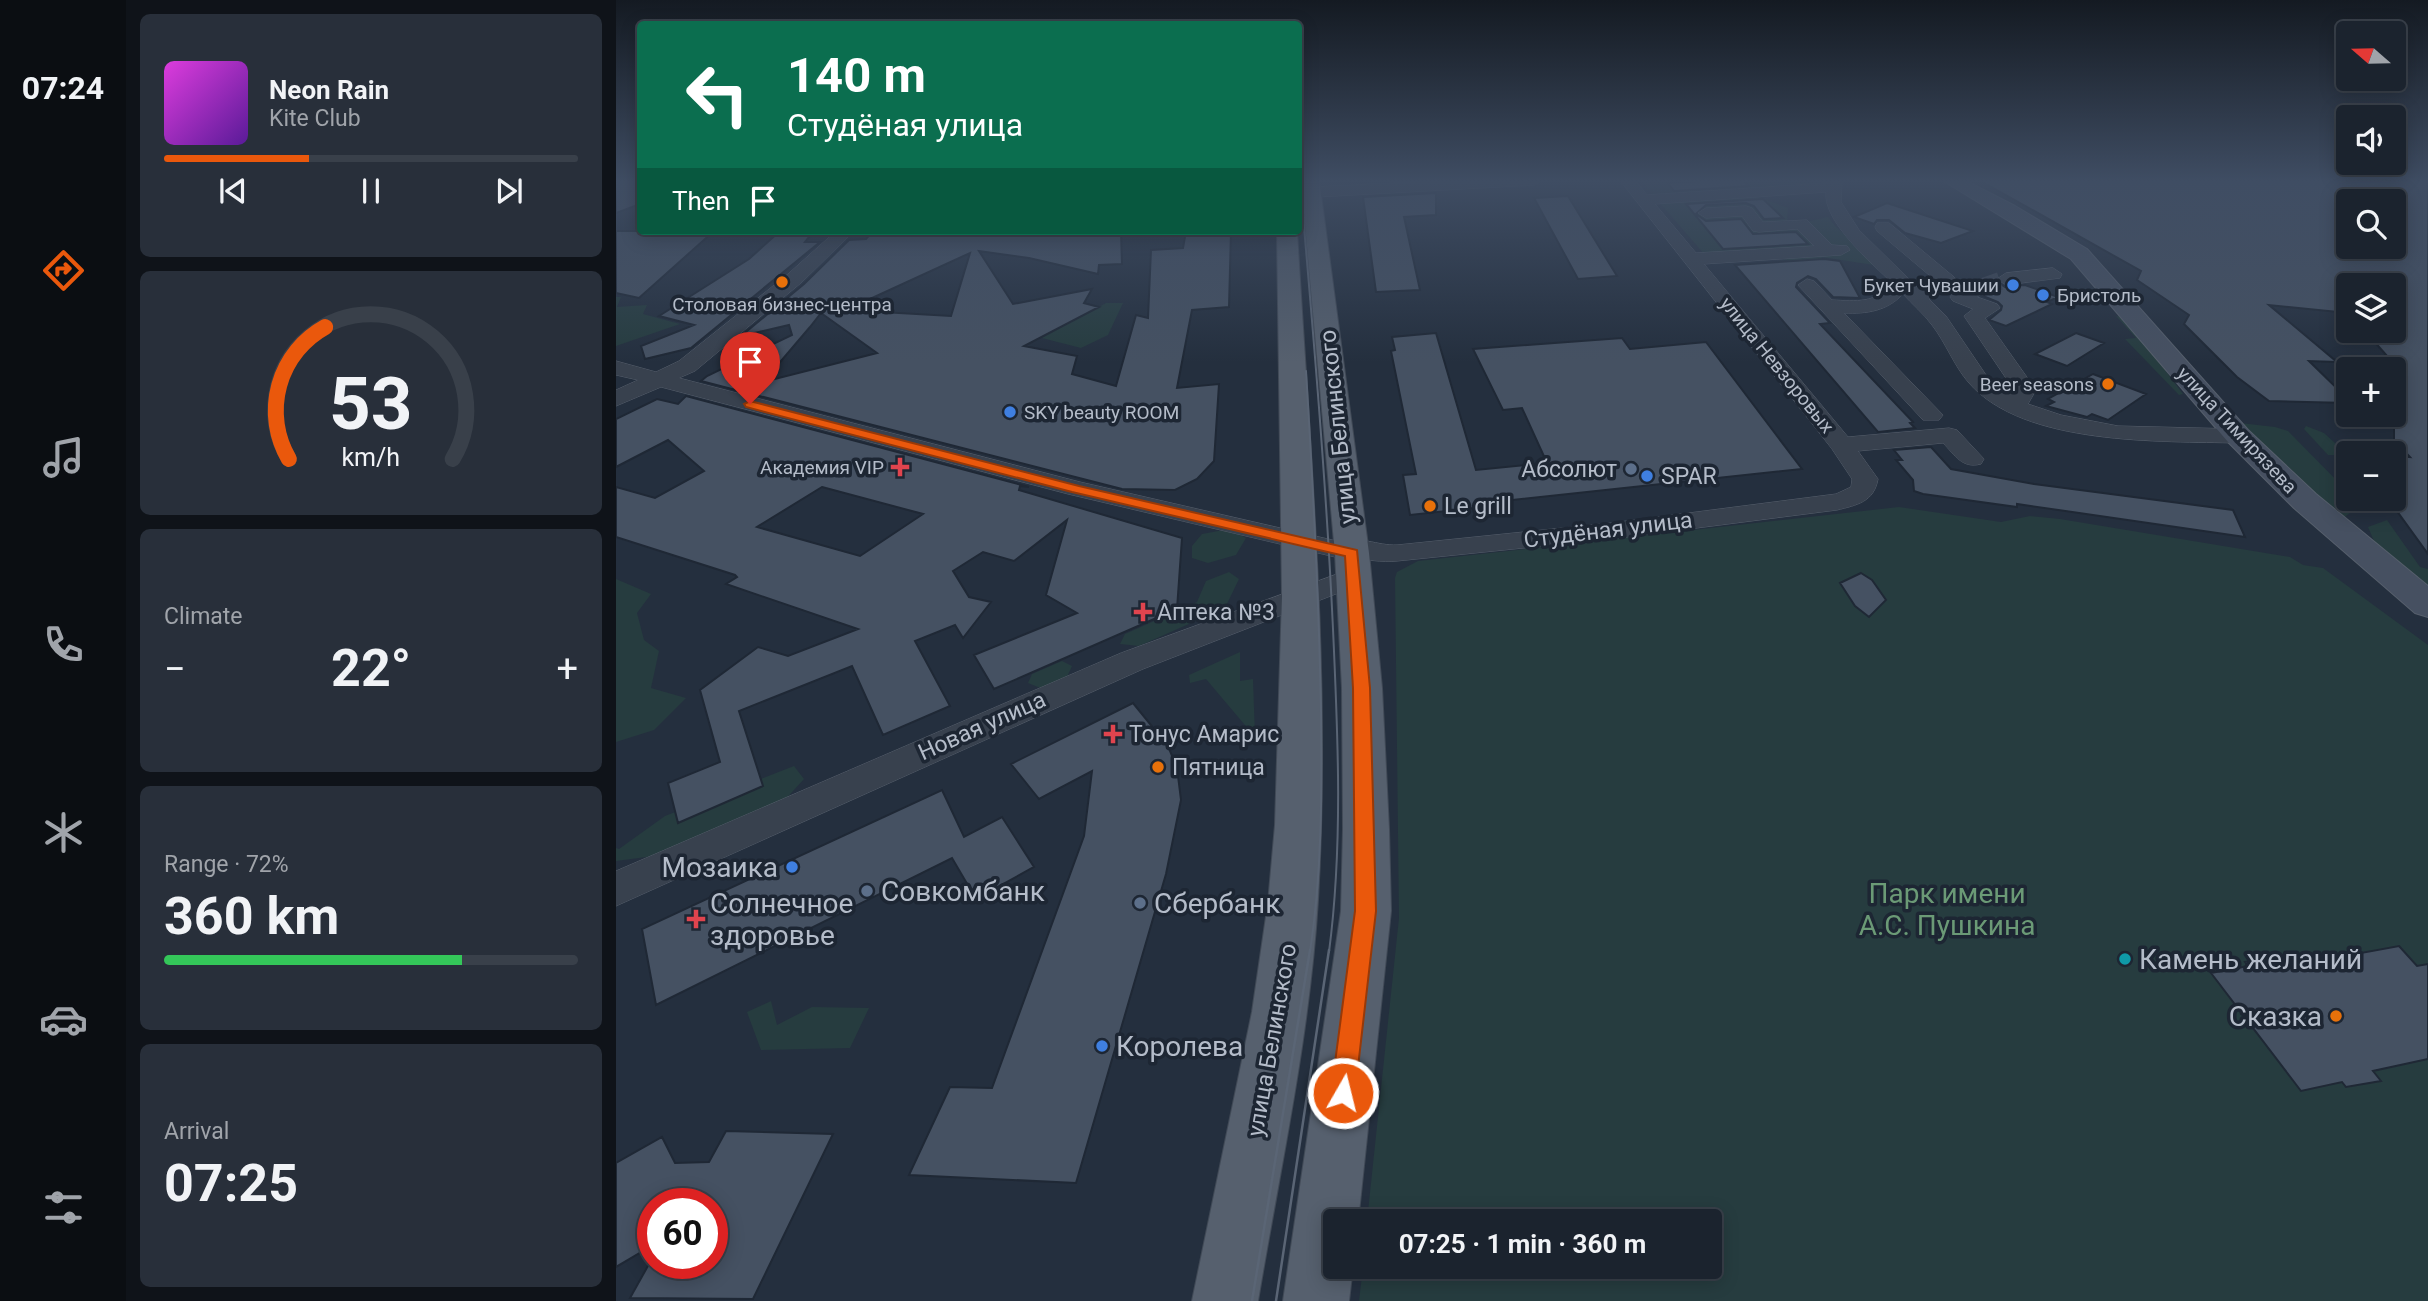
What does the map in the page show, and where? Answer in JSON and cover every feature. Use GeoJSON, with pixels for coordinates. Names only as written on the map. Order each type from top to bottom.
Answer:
{"type":"FeatureCollection","features":[{"type":"Feature","properties":{"kind":"main road","name":"улица Белинского"},"geometry":{"type":"LineString","coordinates":[[1224,1301],[1279,1012],[1293,903],[1298,825],[1300,596],[1287,241]]}},
{"type":"Feature","properties":{"kind":"main road","name":"улица Белинского"},"geometry":{"type":"LineString","coordinates":[[1313,241],[1353,559],[1362,688],[1366,911],[1316,1301]]}},
{"type":"Feature","properties":{"kind":"street"},"geometry":{"type":"LineString","coordinates":[[616,399],[687,366],[795,278],[835,241]]}},
{"type":"Feature","properties":{"kind":"street","name":"улица Невзоровых"},"geometry":{"type":"LineString","coordinates":[[1677,241],[1842,445],[1865,479],[1863,490]]}},
{"type":"Feature","properties":{"kind":"street"},"geometry":{"type":"LineString","coordinates":[[1749,241],[1762,256]]}},
{"type":"Feature","properties":{"kind":"street"},"geometry":{"type":"LineString","coordinates":[[1818,241],[1828,251]]}},
{"type":"Feature","properties":{"kind":"street"},"geometry":{"type":"LineString","coordinates":[[1860,241],[1939,320],[1978,380],[2015,407],[2056,421],[2118,433],[2238,436]]}},
{"type":"Feature","properties":{"kind":"street"},"geometry":{"type":"LineString","coordinates":[[1829,306],[1876,305],[1910,290],[1947,281],[1899,241]]}},
{"type":"Feature","properties":{"kind":"street","name":"улица Тимирязева"},"geometry":{"type":"LineString","coordinates":[[2058,241],[2079,254],[2238,436],[2305,501],[2428,605]]}},
{"type":"Feature","properties":{"kind":"street"},"geometry":{"type":"LineString","coordinates":[[1692,259],[1868,248]]}},
{"type":"Feature","properties":{"kind":"street"},"geometry":{"type":"LineString","coordinates":[[2006,279],[2053,274]]}},
{"type":"Feature","properties":{"kind":"street"},"geometry":{"type":"LineString","coordinates":[[1807,285],[1931,415]]}},
{"type":"Feature","properties":{"kind":"street"},"geometry":{"type":"LineString","coordinates":[[1983,287],[1960,297],[1990,308],[1974,316],[2025,390],[2015,407]]}},
{"type":"Feature","properties":{"kind":"street","name":"Студёная улица"},"geometry":{"type":"LineString","coordinates":[[616,368],[1039,480],[1297,541],[1353,559],[1611,531],[1837,502],[1852,498],[1863,490]]}},
{"type":"Feature","properties":{"kind":"street"},"geometry":{"type":"LineString","coordinates":[[1842,445],[1949,435],[1972,459]]}},
{"type":"Feature","properties":{"kind":"street","name":"Новая улица"},"geometry":{"type":"LineString","coordinates":[[616,889],[1132,661],[1300,596],[1353,559]]}},
{"type":"Feature","properties":{"kind":"green space"},"geometry":{"type":"Polygon","coordinates":[[[1693,241],[1852,241],[1880,266],[1822,257],[1814,270],[1777,257],[1705,255],[1693,241]]]}},
{"type":"Feature","properties":{"kind":"green space"},"geometry":{"type":"Polygon","coordinates":[[[616,297],[621,297],[617,307],[647,305],[643,314],[680,324],[616,346],[616,297]]]}},
{"type":"Feature","properties":{"kind":"green space"},"geometry":{"type":"Polygon","coordinates":[[[1106,303],[1123,303],[1108,335],[1081,348],[1042,338],[1106,303]]]}},
{"type":"Feature","properties":{"kind":"green space"},"geometry":{"type":"Polygon","coordinates":[[[2116,316],[2125,317],[2183,394],[2179,395],[2125,339],[2136,338],[2116,316]]]}},
{"type":"Feature","properties":{"kind":"green space"},"geometry":{"type":"Polygon","coordinates":[[[2240,423],[2288,431],[2336,480],[2336,511],[2350,513],[2342,519],[2240,423]]]}},
{"type":"Feature","properties":{"kind":"green space"},"geometry":{"type":"Polygon","coordinates":[[[2306,426],[2324,433],[2336,444],[2336,455],[2328,455],[2304,429],[2306,426]]]}},
{"type":"Feature","properties":{"kind":"green space","name":"Парк имени А.С. Пушкина"},"geometry":{"type":"Polygon","coordinates":[[[1899,507],[2001,522],[2030,516],[2060,519],[2290,557],[2303,565],[2323,568],[2428,645],[2428,1301],[1359,1301],[1362,1279],[1722,1279],[1722,1209],[1368,1209],[1399,918],[1395,578],[1397,572],[1418,561],[1899,507]]]}},
{"type":"Feature","properties":{"kind":"green space"},"geometry":{"type":"Polygon","coordinates":[[[2387,520],[2420,567],[2428,569],[2428,594],[2380,555],[2368,527],[2387,520]]]}},
{"type":"Feature","properties":{"kind":"green space"},"geometry":{"type":"Polygon","coordinates":[[[1229,529],[1246,538],[1236,555],[1208,563],[1192,558],[1192,546],[1202,534],[1229,529]]]}},
{"type":"Feature","properties":{"kind":"green space"},"geometry":{"type":"Polygon","coordinates":[[[1229,572],[1239,579],[1225,608],[1139,646],[1120,644],[1125,634],[1197,602],[1206,581],[1229,572]]]}},
{"type":"Feature","properties":{"kind":"green space"},"geometry":{"type":"Polygon","coordinates":[[[616,579],[651,594],[637,613],[644,640],[659,651],[651,688],[686,698],[654,730],[616,742],[616,579]]]}},
{"type":"Feature","properties":{"kind":"green space"},"geometry":{"type":"Polygon","coordinates":[[[1240,652],[1240,681],[1253,679],[1255,737],[1206,679],[1190,683],[1189,675],[1240,652]]]}},
{"type":"Feature","properties":{"kind":"green space"},"geometry":{"type":"Polygon","coordinates":[[[1062,661],[1072,666],[1066,679],[1043,689],[1028,683],[1032,674],[1062,661]]]}},
{"type":"Feature","properties":{"kind":"green space"},"geometry":{"type":"Polygon","coordinates":[[[794,766],[804,779],[782,803],[654,856],[616,861],[616,848],[619,849],[665,816],[794,766]]]}},
{"type":"Feature","properties":{"kind":"green space"},"geometry":{"type":"Polygon","coordinates":[[[771,1001],[777,1025],[812,1007],[869,1008],[850,1048],[761,1050],[747,1012],[771,1001]]]}},
{"type":"Feature","properties":{"kind":"building"},"geometry":{"type":"Polygon","coordinates":[[[616,241],[703,241],[639,298],[616,293],[616,241]]]}},
{"type":"Feature","properties":{"kind":"building"},"geometry":{"type":"Polygon","coordinates":[[[769,241],[820,242],[691,348],[645,359],[641,346],[694,325],[659,316],[749,259],[769,241]]]}},
{"type":"Feature","properties":{"kind":"building"},"geometry":{"type":"Polygon","coordinates":[[[848,241],[1121,241],[1122,264],[1099,265],[1098,274],[1029,258],[979,251],[1013,304],[1092,289],[1084,303],[1099,307],[1024,346],[1077,356],[1072,374],[1116,386],[1136,315],[1148,318],[1151,250],[1183,248],[1184,241],[1231,241],[1229,307],[1192,310],[1177,388],[1219,384],[1214,461],[1197,479],[1175,490],[1122,489],[701,381],[792,335],[789,325],[741,336],[804,284],[848,241]],[[970,253],[846,310],[951,316],[970,253]],[[821,313],[763,382],[877,353],[821,313]]]}},
{"type":"Feature","properties":{"kind":"building"},"geometry":{"type":"Polygon","coordinates":[[[1369,241],[1409,241],[1420,290],[1376,292],[1369,241]]]}},
{"type":"Feature","properties":{"kind":"building"},"geometry":{"type":"Polygon","coordinates":[[[1557,241],[1595,241],[1617,276],[1578,279],[1557,241]]]}},
{"type":"Feature","properties":{"kind":"building"},"geometry":{"type":"Polygon","coordinates":[[[1716,241],[1805,241],[1808,244],[1723,249],[1716,241]]]}},
{"type":"Feature","properties":{"kind":"building"},"geometry":{"type":"Polygon","coordinates":[[[2087,241],[2336,241],[2336,259],[2406,259],[2406,241],[2428,241],[2428,554],[2397,511],[2406,511],[2406,457],[2410,457],[2406,453],[2406,441],[2394,440],[2394,427],[2406,427],[2406,357],[2388,357],[2376,343],[2406,343],[2406,273],[2336,273],[2336,312],[2269,305],[2336,361],[2309,361],[2336,387],[2336,403],[2269,401],[2237,377],[2184,324],[2189,315],[2137,280],[2141,271],[2087,241]]]}},
{"type":"Feature","properties":{"kind":"building"},"geometry":{"type":"Polygon","coordinates":[[[1824,259],[1840,261],[1860,298],[1833,297],[1816,279],[1808,276],[1797,283],[1796,287],[1830,323],[1820,324],[1913,422],[1910,423],[1915,428],[1878,432],[1735,265],[1824,259]]]}},
{"type":"Feature","properties":{"kind":"building"},"geometry":{"type":"Polygon","coordinates":[[[1995,277],[1996,281],[2005,287],[2025,285],[2058,297],[2047,302],[2052,304],[2006,326],[1989,320],[2002,306],[1983,296],[1994,288],[1986,280],[1995,277]]]}},
{"type":"Feature","properties":{"kind":"building"},"geometry":{"type":"Polygon","coordinates":[[[1436,333],[1476,470],[1547,463],[1522,408],[1503,410],[1473,349],[1622,338],[1630,349],[1706,342],[1802,469],[1474,504],[1475,508],[1410,515],[1403,475],[1416,474],[1391,351],[1395,350],[1392,337],[1436,333]]]}},
{"type":"Feature","properties":{"kind":"building"},"geometry":{"type":"Polygon","coordinates":[[[2076,333],[2104,343],[2067,366],[2035,354],[2076,333]]]}},
{"type":"Feature","properties":{"kind":"building"},"geometry":{"type":"Polygon","coordinates":[[[2093,374],[2146,394],[2108,420],[2092,414],[2087,417],[2046,406],[2054,402],[2048,399],[2093,374]]]}},
{"type":"Feature","properties":{"kind":"building"},"geometry":{"type":"Polygon","coordinates":[[[686,396],[1029,487],[1020,486],[1019,490],[1182,538],[1177,609],[994,689],[974,655],[1077,613],[1046,595],[1067,520],[1014,561],[983,552],[953,571],[969,597],[991,602],[963,638],[955,625],[915,641],[950,706],[883,735],[852,666],[739,711],[763,786],[678,823],[668,783],[720,762],[700,690],[758,647],[788,656],[858,629],[726,584],[737,577],[735,575],[616,537],[616,487],[655,498],[704,471],[668,440],[616,467],[616,419],[657,399],[678,404],[686,396]],[[822,487],[757,527],[860,556],[923,514],[822,487]]]}},
{"type":"Feature","properties":{"kind":"building"},"geometry":{"type":"Polygon","coordinates":[[[1931,447],[1951,469],[2034,484],[2233,510],[2245,537],[2017,504],[2017,507],[1923,494],[1914,491],[1913,480],[1896,460],[1902,460],[1894,450],[1931,447]]]}},
{"type":"Feature","properties":{"kind":"building"},"geometry":{"type":"Polygon","coordinates":[[[1861,573],[1872,580],[1886,600],[1869,617],[1855,606],[1840,583],[1861,573]]]}},
{"type":"Feature","properties":{"kind":"building"},"geometry":{"type":"Polygon","coordinates":[[[1133,703],[1168,746],[1177,768],[1181,800],[1166,874],[1076,1183],[909,1175],[950,1087],[992,1088],[1084,836],[1092,771],[1039,799],[1011,764],[1133,703]]]}},
{"type":"Feature","properties":{"kind":"building"},"geometry":{"type":"Polygon","coordinates":[[[942,790],[964,837],[1002,817],[1034,867],[976,899],[952,858],[656,1005],[642,929],[942,790]]]}},
{"type":"Feature","properties":{"kind":"building","name":"Сказка"},"geometry":{"type":"Polygon","coordinates":[[[2399,946],[2417,966],[2428,964],[2428,1059],[2373,1071],[2381,1081],[2346,1087],[2342,1082],[2301,1091],[2211,973],[2248,966],[2245,962],[2277,956],[2285,967],[2399,946]]]}},
{"type":"Feature","properties":{"kind":"building"},"geometry":{"type":"Polygon","coordinates":[[[726,1131],[833,1134],[753,1299],[630,1298],[641,1279],[728,1279],[728,1188],[637,1188],[637,1255],[616,1267],[616,1163],[662,1137],[675,1163],[709,1162],[726,1131]]]}},
{"type":"Feature","properties":{"kind":"tunnel"},"geometry":{"type":"LineString","coordinates":[[1983,287],[2006,279]]}},
{"type":"Feature","properties":{"kind":"tram line"},"geometry":{"type":"LineString","coordinates":[[1305,241],[1323,461],[1336,710],[1338,831],[1329,952]]}},
{"type":"Feature","properties":{"kind":"tram line"},"geometry":{"type":"LineString","coordinates":[[1306,371],[1317,584],[1321,742],[1319,862],[1310,952]]}},
{"type":"Feature","properties":{"kind":"tram line"},"geometry":{"type":"LineString","coordinates":[[1252,1301],[1310,950]]}},
{"type":"Feature","properties":{"kind":"tram line"},"geometry":{"type":"LineString","coordinates":[[1276,1301],[1329,950]]}},
{"type":"Feature","properties":{"kind":"place","name":"Столовая бизнес-центра"},"geometry":{"type":"Point","coordinates":[782,282]}},
{"type":"Feature","properties":{"kind":"place","name":"Букет Чувашии"},"geometry":{"type":"Point","coordinates":[2013,285]}},
{"type":"Feature","properties":{"kind":"place","name":"Бристоль"},"geometry":{"type":"Point","coordinates":[2043,295]}},
{"type":"Feature","properties":{"kind":"place","name":"Beer seasons"},"geometry":{"type":"Point","coordinates":[2108,384]}},
{"type":"Feature","properties":{"kind":"place","name":"SKY beauty ROOM"},"geometry":{"type":"Point","coordinates":[1010,412]}},
{"type":"Feature","properties":{"kind":"place","name":"Академия VIP"},"geometry":{"type":"Point","coordinates":[900,467]}},
{"type":"Feature","properties":{"kind":"place","name":"Абсолют"},"geometry":{"type":"Point","coordinates":[1631,469]}},
{"type":"Feature","properties":{"kind":"place","name":"SPAR"},"geometry":{"type":"Point","coordinates":[1647,476]}},
{"type":"Feature","properties":{"kind":"place","name":"Le grill"},"geometry":{"type":"Point","coordinates":[1430,506]}},
{"type":"Feature","properties":{"kind":"place","name":"Аптека №3"},"geometry":{"type":"Point","coordinates":[1143,612]}},
{"type":"Feature","properties":{"kind":"place","name":"Тонус Амарис"},"geometry":{"type":"Point","coordinates":[1113,734]}},
{"type":"Feature","properties":{"kind":"place","name":"Пятница"},"geometry":{"type":"Point","coordinates":[1158,767]}},
{"type":"Feature","properties":{"kind":"place","name":"Мозаика"},"geometry":{"type":"Point","coordinates":[792,867]}},
{"type":"Feature","properties":{"kind":"place","name":"Совкомбанк"},"geometry":{"type":"Point","coordinates":[867,891]}},
{"type":"Feature","properties":{"kind":"place","name":"Сбербанк"},"geometry":{"type":"Point","coordinates":[1140,903]}},
{"type":"Feature","properties":{"kind":"place","name":"Солнечное здоровье"},"geometry":{"type":"Point","coordinates":[696,919]}},
{"type":"Feature","properties":{"kind":"place","name":"Камень желаний"},"geometry":{"type":"Point","coordinates":[2125,959]}},
{"type":"Feature","properties":{"kind":"place","name":"Сказка"},"geometry":{"type":"Point","coordinates":[2336,1016]}},
{"type":"Feature","properties":{"kind":"place","name":"Королева"},"geometry":{"type":"Point","coordinates":[1102,1046]}},
{"type":"Feature","properties":{"kind":"route"},"geometry":{"type":"LineString","coordinates":[[750,404],[1172,513],[1352,553],[1362,688],[1366,911],[1343,1093]]}}]}
